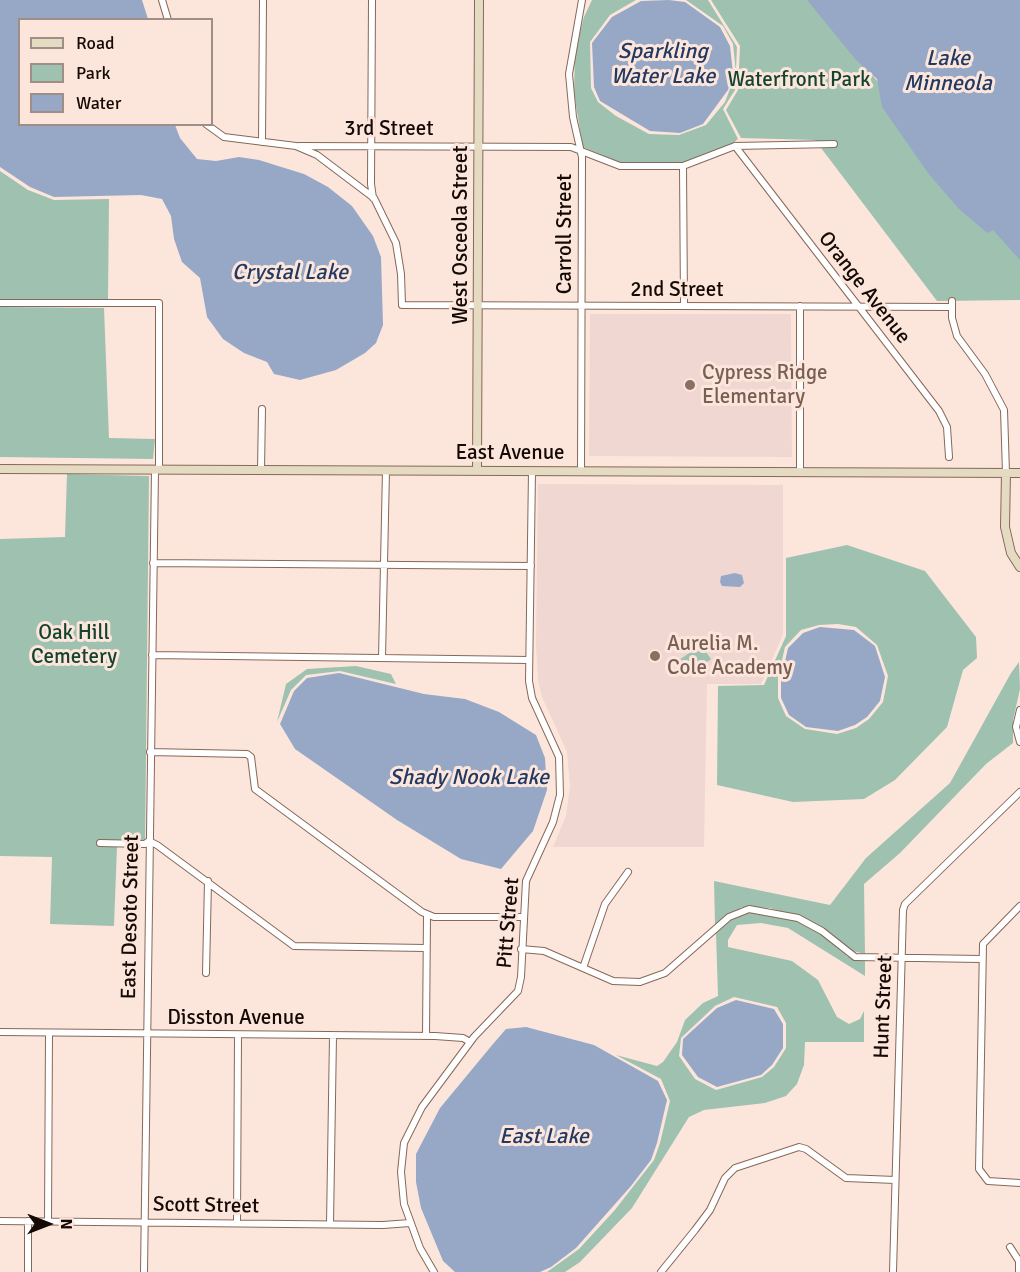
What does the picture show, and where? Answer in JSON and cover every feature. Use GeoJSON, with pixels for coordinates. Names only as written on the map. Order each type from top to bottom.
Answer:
{"type":"FeatureCollection","features":[{"type":"Feature","properties":{"kind":"street"},"geometry":{"type":"LineString","coordinates":[[162,0],[167,18]]}},
{"type":"Feature","properties":{"kind":"street"},"geometry":{"type":"LineString","coordinates":[[262,142],[263,0]]}},
{"type":"Feature","properties":{"kind":"street"},"geometry":{"type":"LineString","coordinates":[[372,0],[371,145],[374,198]]}},
{"type":"Feature","properties":{"kind":"street","name":"West Osceola Street"},"geometry":{"type":"LineString","coordinates":[[477,471],[479,0]]}},
{"type":"Feature","properties":{"kind":"street","name":"Carroll Street"},"geometry":{"type":"LineString","coordinates":[[581,471],[580,149],[573,117],[569,74],[582,0]]}},
{"type":"Feature","properties":{"kind":"street"},"geometry":{"type":"LineString","coordinates":[[209,126],[224,137],[296,146],[329,162],[374,198]]}},
{"type":"Feature","properties":{"kind":"street","name":"3rd Street"},"geometry":{"type":"LineString","coordinates":[[296,146],[571,147],[620,166],[682,166],[735,146],[834,144]]}},
{"type":"Feature","properties":{"kind":"street","name":"Orange Avenue"},"geometry":{"type":"LineString","coordinates":[[735,146],[945,420],[949,457]]}},
{"type":"Feature","properties":{"kind":"street"},"geometry":{"type":"LineString","coordinates":[[682,166],[684,306]]}},
{"type":"Feature","properties":{"kind":"street","name":"2nd Street"},"geometry":{"type":"LineString","coordinates":[[374,198],[396,243],[402,274],[402,305],[857,307],[952,304],[957,336],[985,374],[1004,410],[1006,473]]}},
{"type":"Feature","properties":{"kind":"street","name":"East Desoto Street"},"geometry":{"type":"LineString","coordinates":[[0,303],[159,303],[150,752],[144,1272]]}},
{"type":"Feature","properties":{"kind":"street"},"geometry":{"type":"LineString","coordinates":[[800,306],[800,472]]}},
{"type":"Feature","properties":{"kind":"street"},"geometry":{"type":"LineString","coordinates":[[261,470],[262,409]]}},
{"type":"Feature","properties":{"kind":"street","name":"East Avenue"},"geometry":{"type":"LineString","coordinates":[[0,469],[1020,473]]}},
{"type":"Feature","properties":{"kind":"street"},"geometry":{"type":"LineString","coordinates":[[382,658],[386,470]]}},
{"type":"Feature","properties":{"kind":"street","name":"Pitt Street"},"geometry":{"type":"LineString","coordinates":[[434,1272],[420,1248],[404,1204],[401,1172],[408,1132],[422,1107],[471,1042],[517,993],[521,977],[523,917],[528,874],[554,822],[561,781],[556,748],[530,693],[532,471]]}},
{"type":"Feature","properties":{"kind":"street"},"geometry":{"type":"LineString","coordinates":[[1006,473],[1005,527],[1011,553],[1020,567]]}},
{"type":"Feature","properties":{"kind":"street"},"geometry":{"type":"LineString","coordinates":[[153,563],[531,566]]}},
{"type":"Feature","properties":{"kind":"street"},"geometry":{"type":"LineString","coordinates":[[152,655],[529,660]]}},
{"type":"Feature","properties":{"kind":"street"},"geometry":{"type":"LineString","coordinates":[[1020,710],[1016,727],[1020,742]]}},
{"type":"Feature","properties":{"kind":"street"},"geometry":{"type":"LineString","coordinates":[[150,752],[247,754],[251,757],[255,789],[427,915],[523,917]]}},
{"type":"Feature","properties":{"kind":"street","name":"Hunt Street"},"geometry":{"type":"LineString","coordinates":[[893,1272],[902,917],[905,904],[1020,792]]}},
{"type":"Feature","properties":{"kind":"street"},"geometry":{"type":"LineString","coordinates":[[100,843],[145,844],[149,841],[208,881],[294,946],[426,948]]}},
{"type":"Feature","properties":{"kind":"street"},"geometry":{"type":"LineString","coordinates":[[583,968],[605,904],[628,873]]}},
{"type":"Feature","properties":{"kind":"street"},"geometry":{"type":"LineString","coordinates":[[206,973],[208,881]]}},
{"type":"Feature","properties":{"kind":"street"},"geometry":{"type":"LineString","coordinates":[[1020,906],[985,939],[981,959],[980,1169],[988,1181],[1020,1183]]}},
{"type":"Feature","properties":{"kind":"street"},"geometry":{"type":"LineString","coordinates":[[521,949],[544,951],[613,981],[647,981],[665,973],[729,917],[744,910],[757,910],[798,918],[822,931],[855,957],[981,959]]}},
{"type":"Feature","properties":{"kind":"street"},"geometry":{"type":"LineString","coordinates":[[426,1036],[427,915]]}},
{"type":"Feature","properties":{"kind":"street","name":"Disston Avenue"},"geometry":{"type":"LineString","coordinates":[[0,1032],[426,1036],[457,1037],[471,1042]]}},
{"type":"Feature","properties":{"kind":"street"},"geometry":{"type":"LineString","coordinates":[[48,1221],[49,1033]]}},
{"type":"Feature","properties":{"kind":"street"},"geometry":{"type":"LineString","coordinates":[[237,1223],[238,1035]]}},
{"type":"Feature","properties":{"kind":"street"},"geometry":{"type":"LineString","coordinates":[[330,1224],[333,1036]]}},
{"type":"Feature","properties":{"kind":"street"},"geometry":{"type":"LineString","coordinates":[[661,1272],[710,1210],[724,1178],[735,1168],[799,1147],[806,1149],[846,1178],[895,1180]]}},
{"type":"Feature","properties":{"kind":"street","name":"Scott Street"},"geometry":{"type":"LineString","coordinates":[[0,1221],[410,1223]]}},
{"type":"Feature","properties":{"kind":"street"},"geometry":{"type":"LineString","coordinates":[[28,1221],[28,1272]]}},
{"type":"Feature","properties":{"kind":"street"},"geometry":{"type":"LineString","coordinates":[[1010,1247],[1019,1261],[1019,1272]]}},
{"type":"Feature","properties":{"kind":"shaded area","name":"Cypress Ridge Elementary"},"geometry":{"type":"Polygon","coordinates":[[[590,314],[791,314],[792,457],[589,456],[590,314]]]}},
{"type":"Feature","properties":{"kind":"shaded area","name":"Aurelia M. Cole Academy"},"geometry":{"type":"Polygon","coordinates":[[[538,484],[783,485],[783,635],[761,684],[707,684],[704,847],[553,847],[566,816],[570,786],[567,752],[542,697],[538,681],[536,645],[538,484]]]}},
{"type":"Feature","properties":{"kind":"green space"},"geometry":{"type":"Polygon","coordinates":[[[592,0],[636,0],[610,15],[590,42],[591,88],[598,102],[616,116],[649,134],[679,135],[706,125],[725,102],[736,74],[735,90],[723,109],[738,139],[732,144],[682,163],[621,163],[583,147],[574,94],[575,50],[584,17],[592,0]]]}},
{"type":"Feature","properties":{"kind":"green space"},"geometry":{"type":"Polygon","coordinates":[[[686,0],[708,0],[737,47],[736,72],[733,44],[723,26],[686,0]]]}},
{"type":"Feature","properties":{"kind":"green space","name":"Waterfront Park"},"geometry":{"type":"Polygon","coordinates":[[[711,0],[810,0],[1020,253],[1020,300],[937,301],[815,140],[741,138],[726,110],[738,90],[740,46],[711,0]]]}},
{"type":"Feature","properties":{"kind":"green space"},"geometry":{"type":"Polygon","coordinates":[[[0,171],[28,190],[54,200],[109,199],[108,301],[0,300],[0,171]]]}},
{"type":"Feature","properties":{"kind":"green space"},"geometry":{"type":"Polygon","coordinates":[[[0,307],[104,308],[109,438],[155,439],[153,459],[0,457],[0,307]]]}},
{"type":"Feature","properties":{"kind":"green space","name":"Oak Hill Cemetery"},"geometry":{"type":"Polygon","coordinates":[[[67,474],[149,476],[145,847],[117,847],[114,926],[50,924],[52,857],[0,856],[0,539],[65,537],[67,474]]]}},
{"type":"Feature","properties":{"kind":"green space"},"geometry":{"type":"Polygon","coordinates":[[[847,545],[925,571],[976,637],[977,658],[963,670],[947,727],[895,780],[864,799],[793,802],[717,785],[718,686],[764,685],[786,636],[786,558],[847,545]],[[838,624],[819,625],[801,630],[785,647],[778,678],[778,698],[786,716],[805,729],[837,734],[856,728],[869,719],[883,702],[888,676],[877,645],[856,627],[838,624]]]}},
{"type":"Feature","properties":{"kind":"green space"},"geometry":{"type":"Polygon","coordinates":[[[701,645],[711,659],[690,675],[679,660],[701,645]]]}},
{"type":"Feature","properties":{"kind":"green space"},"geometry":{"type":"Polygon","coordinates":[[[1019,662],[1020,689],[1013,720],[1013,743],[986,764],[900,853],[864,884],[865,954],[852,951],[811,921],[770,908],[742,907],[715,925],[714,881],[830,905],[866,858],[950,783],[1019,662]]]}},
{"type":"Feature","properties":{"kind":"green space"},"geometry":{"type":"Polygon","coordinates":[[[356,666],[391,674],[396,684],[340,671],[306,675],[291,690],[277,722],[286,684],[307,669],[356,666]]]}},
{"type":"Feature","properties":{"kind":"green space"},"geometry":{"type":"Polygon","coordinates":[[[749,912],[797,921],[820,933],[848,957],[865,960],[865,976],[788,928],[761,923],[737,925],[728,940],[728,947],[792,961],[818,980],[837,1017],[849,1024],[860,1019],[864,1011],[864,1042],[805,1042],[804,1065],[797,1084],[786,1096],[765,1103],[704,1110],[689,1117],[632,1208],[580,1262],[565,1272],[547,1272],[579,1249],[614,1211],[654,1160],[670,1101],[661,1079],[616,1055],[657,1066],[663,1062],[677,1042],[685,1020],[703,1003],[718,996],[716,933],[731,919],[749,912]],[[734,997],[715,1006],[681,1038],[679,1056],[695,1079],[716,1090],[762,1077],[774,1067],[786,1048],[786,1023],[777,1007],[734,997]]]}},
{"type":"Feature","properties":{"kind":"water","name":"Crystal Lake"},"geometry":{"type":"Polygon","coordinates":[[[0,0],[142,0],[148,18],[18,18],[18,126],[175,126],[180,138],[197,159],[216,161],[239,157],[259,160],[304,174],[328,187],[352,206],[373,236],[381,257],[383,325],[376,343],[365,353],[336,370],[300,380],[274,374],[267,362],[244,353],[223,339],[207,317],[200,278],[182,262],[174,239],[171,216],[162,199],[141,195],[54,197],[30,187],[0,167],[0,0]]]}},
{"type":"Feature","properties":{"kind":"water","name":"Lake Minneola"},"geometry":{"type":"Polygon","coordinates":[[[807,0],[1020,0],[1020,260],[993,230],[987,233],[958,208],[928,173],[882,107],[877,79],[856,60],[807,0]]]}},
{"type":"Feature","properties":{"kind":"water","name":"Sparkling Water Lake"},"geometry":{"type":"Polygon","coordinates":[[[641,1],[685,2],[720,27],[730,46],[733,73],[728,90],[703,124],[680,133],[650,131],[600,101],[594,87],[592,43],[612,17],[641,1]]]}},
{"type":"Feature","properties":{"kind":"water"},"geometry":{"type":"Polygon","coordinates":[[[735,573],[742,575],[744,583],[740,587],[722,586],[721,576],[735,573]]]}},
{"type":"Feature","properties":{"kind":"water"},"geometry":{"type":"Polygon","coordinates":[[[820,627],[854,630],[875,646],[885,677],[880,701],[867,717],[855,725],[838,731],[806,727],[789,715],[781,698],[781,679],[788,648],[803,633],[820,627]]]}},
{"type":"Feature","properties":{"kind":"water","name":"Shady Nook Lake"},"geometry":{"type":"Polygon","coordinates":[[[339,673],[424,694],[465,699],[499,712],[536,735],[545,758],[547,790],[533,831],[501,869],[461,859],[397,820],[295,749],[280,724],[294,691],[307,678],[339,673]]]}},
{"type":"Feature","properties":{"kind":"water"},"geometry":{"type":"Polygon","coordinates":[[[736,1000],[774,1009],[783,1024],[783,1048],[772,1065],[761,1075],[717,1087],[698,1077],[682,1055],[683,1039],[717,1008],[736,1000]]]}},
{"type":"Feature","properties":{"kind":"water","name":"East Lake"},"geometry":{"type":"Polygon","coordinates":[[[526,1027],[594,1045],[658,1081],[667,1100],[657,1143],[651,1160],[631,1186],[576,1248],[551,1267],[540,1272],[455,1272],[443,1261],[421,1208],[416,1182],[416,1154],[440,1108],[493,1044],[506,1029],[526,1027]]]}},
{"type":"Feature","properties":{"kind":"place","name":"Cypress Ridge Elementary"},"geometry":{"type":"Point","coordinates":[690,385]}},
{"type":"Feature","properties":{"kind":"place","name":"Aurelia M. Cole Academy"},"geometry":{"type":"Point","coordinates":[655,656]}}]}
